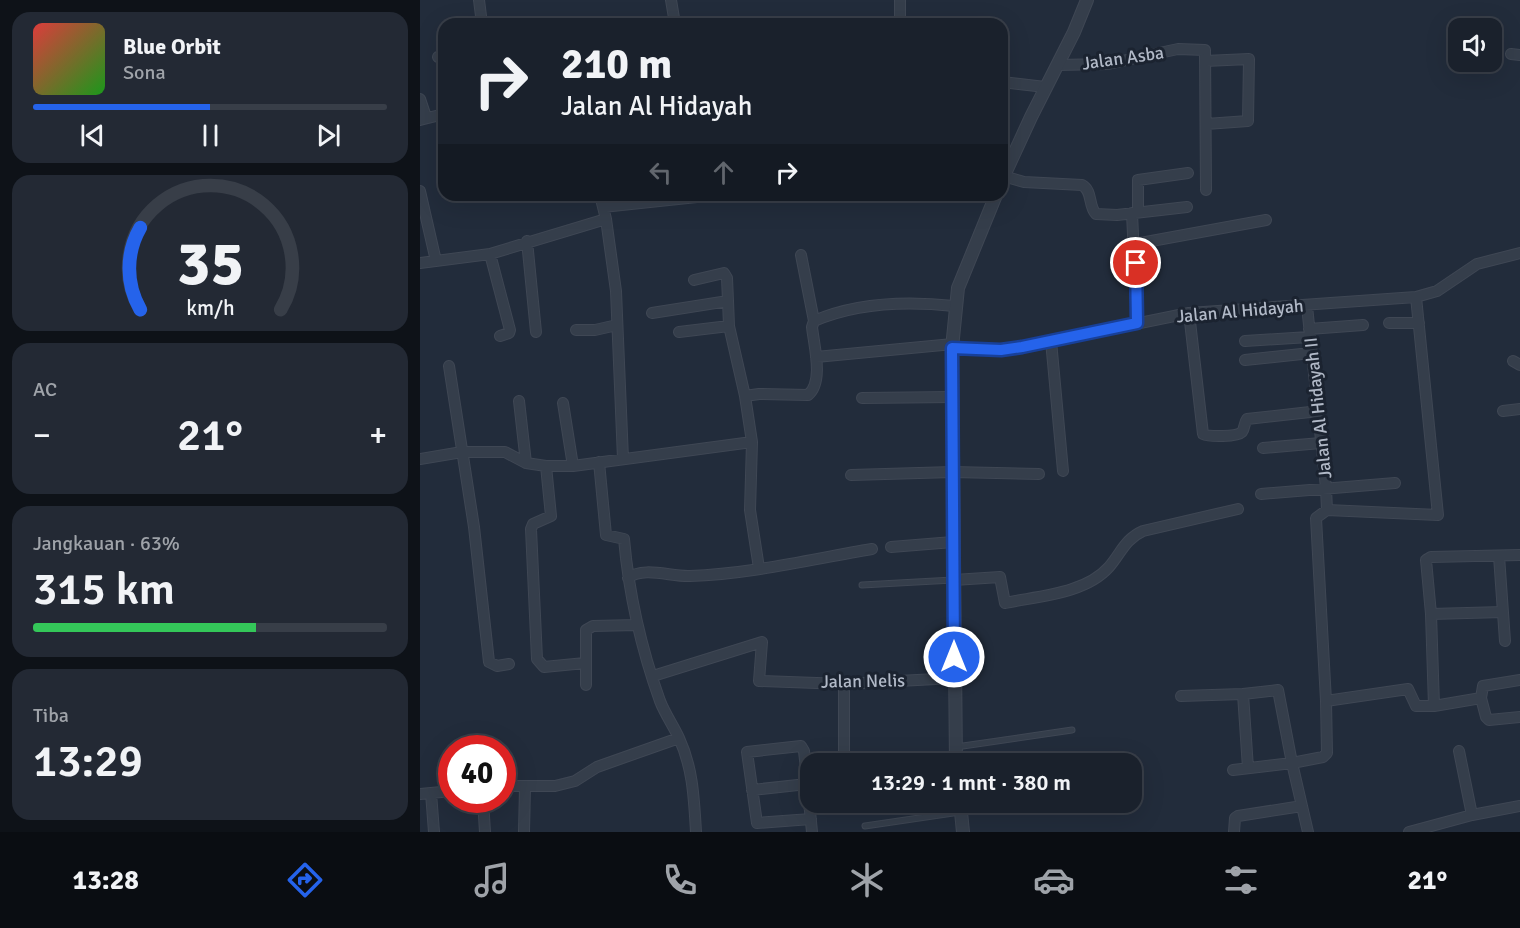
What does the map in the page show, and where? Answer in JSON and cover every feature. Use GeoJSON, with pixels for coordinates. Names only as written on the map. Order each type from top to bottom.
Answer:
{"type":"FeatureCollection","features":[{"type":"Feature","properties":{"kind":"street"},"geometry":{"type":"LineString","coordinates":[[479,0],[481,18]]}},
{"type":"Feature","properties":{"kind":"street"},"geometry":{"type":"LineString","coordinates":[[670,0],[674,18]]}},
{"type":"Feature","properties":{"kind":"street"},"geometry":{"type":"LineString","coordinates":[[900,0],[900,18]]}},
{"type":"Feature","properties":{"kind":"street"},"geometry":{"type":"LineString","coordinates":[[1008,167],[1045,87],[1074,32],[1087,0]]}},
{"type":"Feature","properties":{"kind":"street","name":"Jalan Asba"},"geometry":{"type":"LineString","coordinates":[[1057,65],[1108,64],[1178,49],[1205,50],[1205,61]]}},
{"type":"Feature","properties":{"kind":"street"},"geometry":{"type":"LineString","coordinates":[[1206,124],[1248,121],[1249,59],[1205,61],[1206,190]]}},
{"type":"Feature","properties":{"kind":"street"},"geometry":{"type":"LineString","coordinates":[[1008,83],[1045,87]]}},
{"type":"Feature","properties":{"kind":"street"},"geometry":{"type":"LineString","coordinates":[[420,99],[423,118],[438,115]]}},
{"type":"Feature","properties":{"kind":"street"},"geometry":{"type":"LineString","coordinates":[[1137,323],[1135,213],[1138,180],[1188,173]]}},
{"type":"Feature","properties":{"kind":"street"},"geometry":{"type":"LineString","coordinates":[[1008,179],[1082,185],[1089,191],[1092,210],[1096,214],[1135,213],[1188,207]]}},
{"type":"Feature","properties":{"kind":"street"},"geometry":{"type":"LineString","coordinates":[[420,191],[436,261]]}},
{"type":"Feature","properties":{"kind":"street"},"geometry":{"type":"LineString","coordinates":[[602,201],[606,219],[617,325],[623,459]]}},
{"type":"Feature","properties":{"kind":"street"},"geometry":{"type":"LineString","coordinates":[[603,207],[659,201]]}},
{"type":"Feature","properties":{"kind":"street"},"geometry":{"type":"LineString","coordinates":[[955,753],[952,397],[954,306],[965,268],[993,201]]}},
{"type":"Feature","properties":{"kind":"street"},"geometry":{"type":"LineString","coordinates":[[420,262],[490,254],[606,219]]}},
{"type":"Feature","properties":{"kind":"street"},"geometry":{"type":"LineString","coordinates":[[1135,244],[1266,220]]}},
{"type":"Feature","properties":{"kind":"street"},"geometry":{"type":"LineString","coordinates":[[527,241],[536,332]]}},
{"type":"Feature","properties":{"kind":"street","name":"Jalan Al Hidayah"},"geometry":{"type":"LineString","coordinates":[[816,357],[952,346],[1001,350],[1189,313],[1416,297],[1437,291],[1477,264],[1520,253]]}},
{"type":"Feature","properties":{"kind":"street"},"geometry":{"type":"LineString","coordinates":[[490,254],[510,330],[500,336]]}},
{"type":"Feature","properties":{"kind":"street"},"geometry":{"type":"LineString","coordinates":[[745,396],[808,395],[815,387],[816,357],[812,327],[814,321],[801,255]]}},
{"type":"Feature","properties":{"kind":"street"},"geometry":{"type":"LineString","coordinates":[[694,280],[724,273],[727,278],[729,326],[745,396],[752,442],[750,510],[759,568]]}},
{"type":"Feature","properties":{"kind":"street"},"geometry":{"type":"LineString","coordinates":[[1233,770],[1292,763],[1323,757],[1327,753],[1316,518],[1327,510],[1438,515],[1416,297]]}},
{"type":"Feature","properties":{"kind":"street"},"geometry":{"type":"LineString","coordinates":[[652,312],[728,301]]}},
{"type":"Feature","properties":{"kind":"street"},"geometry":{"type":"LineString","coordinates":[[814,321],[831,314],[884,304],[920,302],[954,306]]}},
{"type":"Feature","properties":{"kind":"street","name":"Jalan Al Hidayah II"},"geometry":{"type":"LineString","coordinates":[[1307,306],[1327,510]]}},
{"type":"Feature","properties":{"kind":"street"},"geometry":{"type":"LineString","coordinates":[[1189,313],[1203,434],[1211,437],[1239,434],[1243,430],[1245,421],[1251,418],[1319,411]]}},
{"type":"Feature","properties":{"kind":"street"},"geometry":{"type":"LineString","coordinates":[[1389,323],[1419,323]]}},
{"type":"Feature","properties":{"kind":"street"},"geometry":{"type":"LineString","coordinates":[[576,330],[595,330],[617,325]]}},
{"type":"Feature","properties":{"kind":"street"},"geometry":{"type":"LineString","coordinates":[[1245,341],[1363,325]]}},
{"type":"Feature","properties":{"kind":"street"},"geometry":{"type":"LineString","coordinates":[[679,332],[729,326]]}},
{"type":"Feature","properties":{"kind":"street"},"geometry":{"type":"LineString","coordinates":[[1051,341],[1063,471]]}},
{"type":"Feature","properties":{"kind":"street"},"geometry":{"type":"LineString","coordinates":[[1245,360],[1311,353]]}},
{"type":"Feature","properties":{"kind":"street"},"geometry":{"type":"LineString","coordinates":[[449,366],[474,527],[489,662],[497,666],[509,664]]}},
{"type":"Feature","properties":{"kind":"street"},"geometry":{"type":"LineString","coordinates":[[862,398],[952,397]]}},
{"type":"Feature","properties":{"kind":"street"},"geometry":{"type":"LineString","coordinates":[[519,401],[526,463]]}},
{"type":"Feature","properties":{"kind":"street"},"geometry":{"type":"LineString","coordinates":[[563,403],[573,466]]}},
{"type":"Feature","properties":{"kind":"street"},"geometry":{"type":"LineString","coordinates":[[1503,411],[1520,409]]}},
{"type":"Feature","properties":{"kind":"street"},"geometry":{"type":"LineString","coordinates":[[420,459],[462,452],[505,452],[526,463],[573,466],[752,442]]}},
{"type":"Feature","properties":{"kind":"street"},"geometry":{"type":"LineString","coordinates":[[1263,448],[1321,443]]}},
{"type":"Feature","properties":{"kind":"street"},"geometry":{"type":"LineString","coordinates":[[599,462],[606,535],[624,539],[628,578],[637,625],[666,717],[679,738],[693,779],[696,832]]}},
{"type":"Feature","properties":{"kind":"street"},"geometry":{"type":"LineString","coordinates":[[546,466],[551,516],[532,524],[531,529],[537,659],[544,667],[585,663]]}},
{"type":"Feature","properties":{"kind":"street"},"geometry":{"type":"LineString","coordinates":[[851,475],[953,472],[1039,474]]}},
{"type":"Feature","properties":{"kind":"street"},"geometry":{"type":"LineString","coordinates":[[1260,494],[1395,483]]}},
{"type":"Feature","properties":{"kind":"street"},"geometry":{"type":"LineString","coordinates":[[954,580],[1000,577],[1005,603],[1081,586],[1109,568],[1133,535],[1238,509]]}},
{"type":"Feature","properties":{"kind":"street"},"geometry":{"type":"LineString","coordinates":[[891,547],[953,542]]}},
{"type":"Feature","properties":{"kind":"street"},"geometry":{"type":"LineString","coordinates":[[628,578],[636,574],[651,573],[677,577],[710,576],[872,549]]}},
{"type":"Feature","properties":{"kind":"street"},"geometry":{"type":"LineString","coordinates":[[1434,706],[1431,614],[1426,560],[1428,558],[1520,555]]}},
{"type":"Feature","properties":{"kind":"street"},"geometry":{"type":"LineString","coordinates":[[1499,556],[1505,641]]}},
{"type":"Feature","properties":{"kind":"street"},"geometry":{"type":"LineString","coordinates":[[1431,614],[1503,612]]}},
{"type":"Feature","properties":{"kind":"street"},"geometry":{"type":"LineString","coordinates":[[586,685],[585,634],[588,628],[637,625]]}},
{"type":"Feature","properties":{"kind":"street","name":"Jalan Nelis"},"geometry":{"type":"LineString","coordinates":[[653,676],[762,642],[759,681],[844,684],[954,678]]}},
{"type":"Feature","properties":{"kind":"street"},"geometry":{"type":"LineString","coordinates":[[1520,680],[1482,686],[1481,698],[1485,715],[1489,720],[1520,717]]}},
{"type":"Feature","properties":{"kind":"street"},"geometry":{"type":"LineString","coordinates":[[844,684],[844,753]]}},
{"type":"Feature","properties":{"kind":"street"},"geometry":{"type":"LineString","coordinates":[[1326,701],[1408,689],[1416,706],[1434,706],[1481,698]]}},
{"type":"Feature","properties":{"kind":"street"},"geometry":{"type":"LineString","coordinates":[[1181,696],[1278,690],[1308,832]]}},
{"type":"Feature","properties":{"kind":"street"},"geometry":{"type":"LineString","coordinates":[[1243,693],[1248,768]]}},
{"type":"Feature","properties":{"kind":"street"},"geometry":{"type":"LineString","coordinates":[[516,787],[555,786],[575,781],[597,767],[679,738]]}},
{"type":"Feature","properties":{"kind":"street"},"geometry":{"type":"LineString","coordinates":[[804,753],[801,746],[747,752],[755,820],[759,824],[811,819]]}},
{"type":"Feature","properties":{"kind":"street"},"geometry":{"type":"LineString","coordinates":[[1459,751],[1472,815]]}},
{"type":"Feature","properties":{"kind":"street"},"geometry":{"type":"LineString","coordinates":[[752,790],[800,784]]}},
{"type":"Feature","properties":{"kind":"street"},"geometry":{"type":"LineString","coordinates":[[524,832],[525,787]]}},
{"type":"Feature","properties":{"kind":"street"},"geometry":{"type":"LineString","coordinates":[[426,794],[434,832]]}},
{"type":"Feature","properties":{"kind":"street"},"geometry":{"type":"LineString","coordinates":[[1234,832],[1235,818],[1238,816],[1302,806]]}},
{"type":"Feature","properties":{"kind":"street"},"geometry":{"type":"LineString","coordinates":[[1409,832],[1472,815],[1520,806]]}},
{"type":"Feature","properties":{"kind":"street"},"geometry":{"type":"LineString","coordinates":[[484,813],[486,832]]}},
{"type":"Feature","properties":{"kind":"street"},"geometry":{"type":"LineString","coordinates":[[810,813],[812,832]]}},
{"type":"Feature","properties":{"kind":"street"},"geometry":{"type":"LineString","coordinates":[[961,813],[963,832]]}},
{"type":"Feature","properties":{"kind":"lane"},"geometry":{"type":"LineString","coordinates":[[862,585],[954,580]]}},
{"type":"Feature","properties":{"kind":"lane"},"geometry":{"type":"LineString","coordinates":[[954,747],[1072,730]]}},
{"type":"Feature","properties":{"kind":"lane"},"geometry":{"type":"LineString","coordinates":[[865,826],[931,813]]}},
{"type":"Feature","properties":{"kind":"route"},"geometry":{"type":"LineString","coordinates":[[954,657],[952,348],[1001,350],[1137,323],[1136,263]]}}]}
